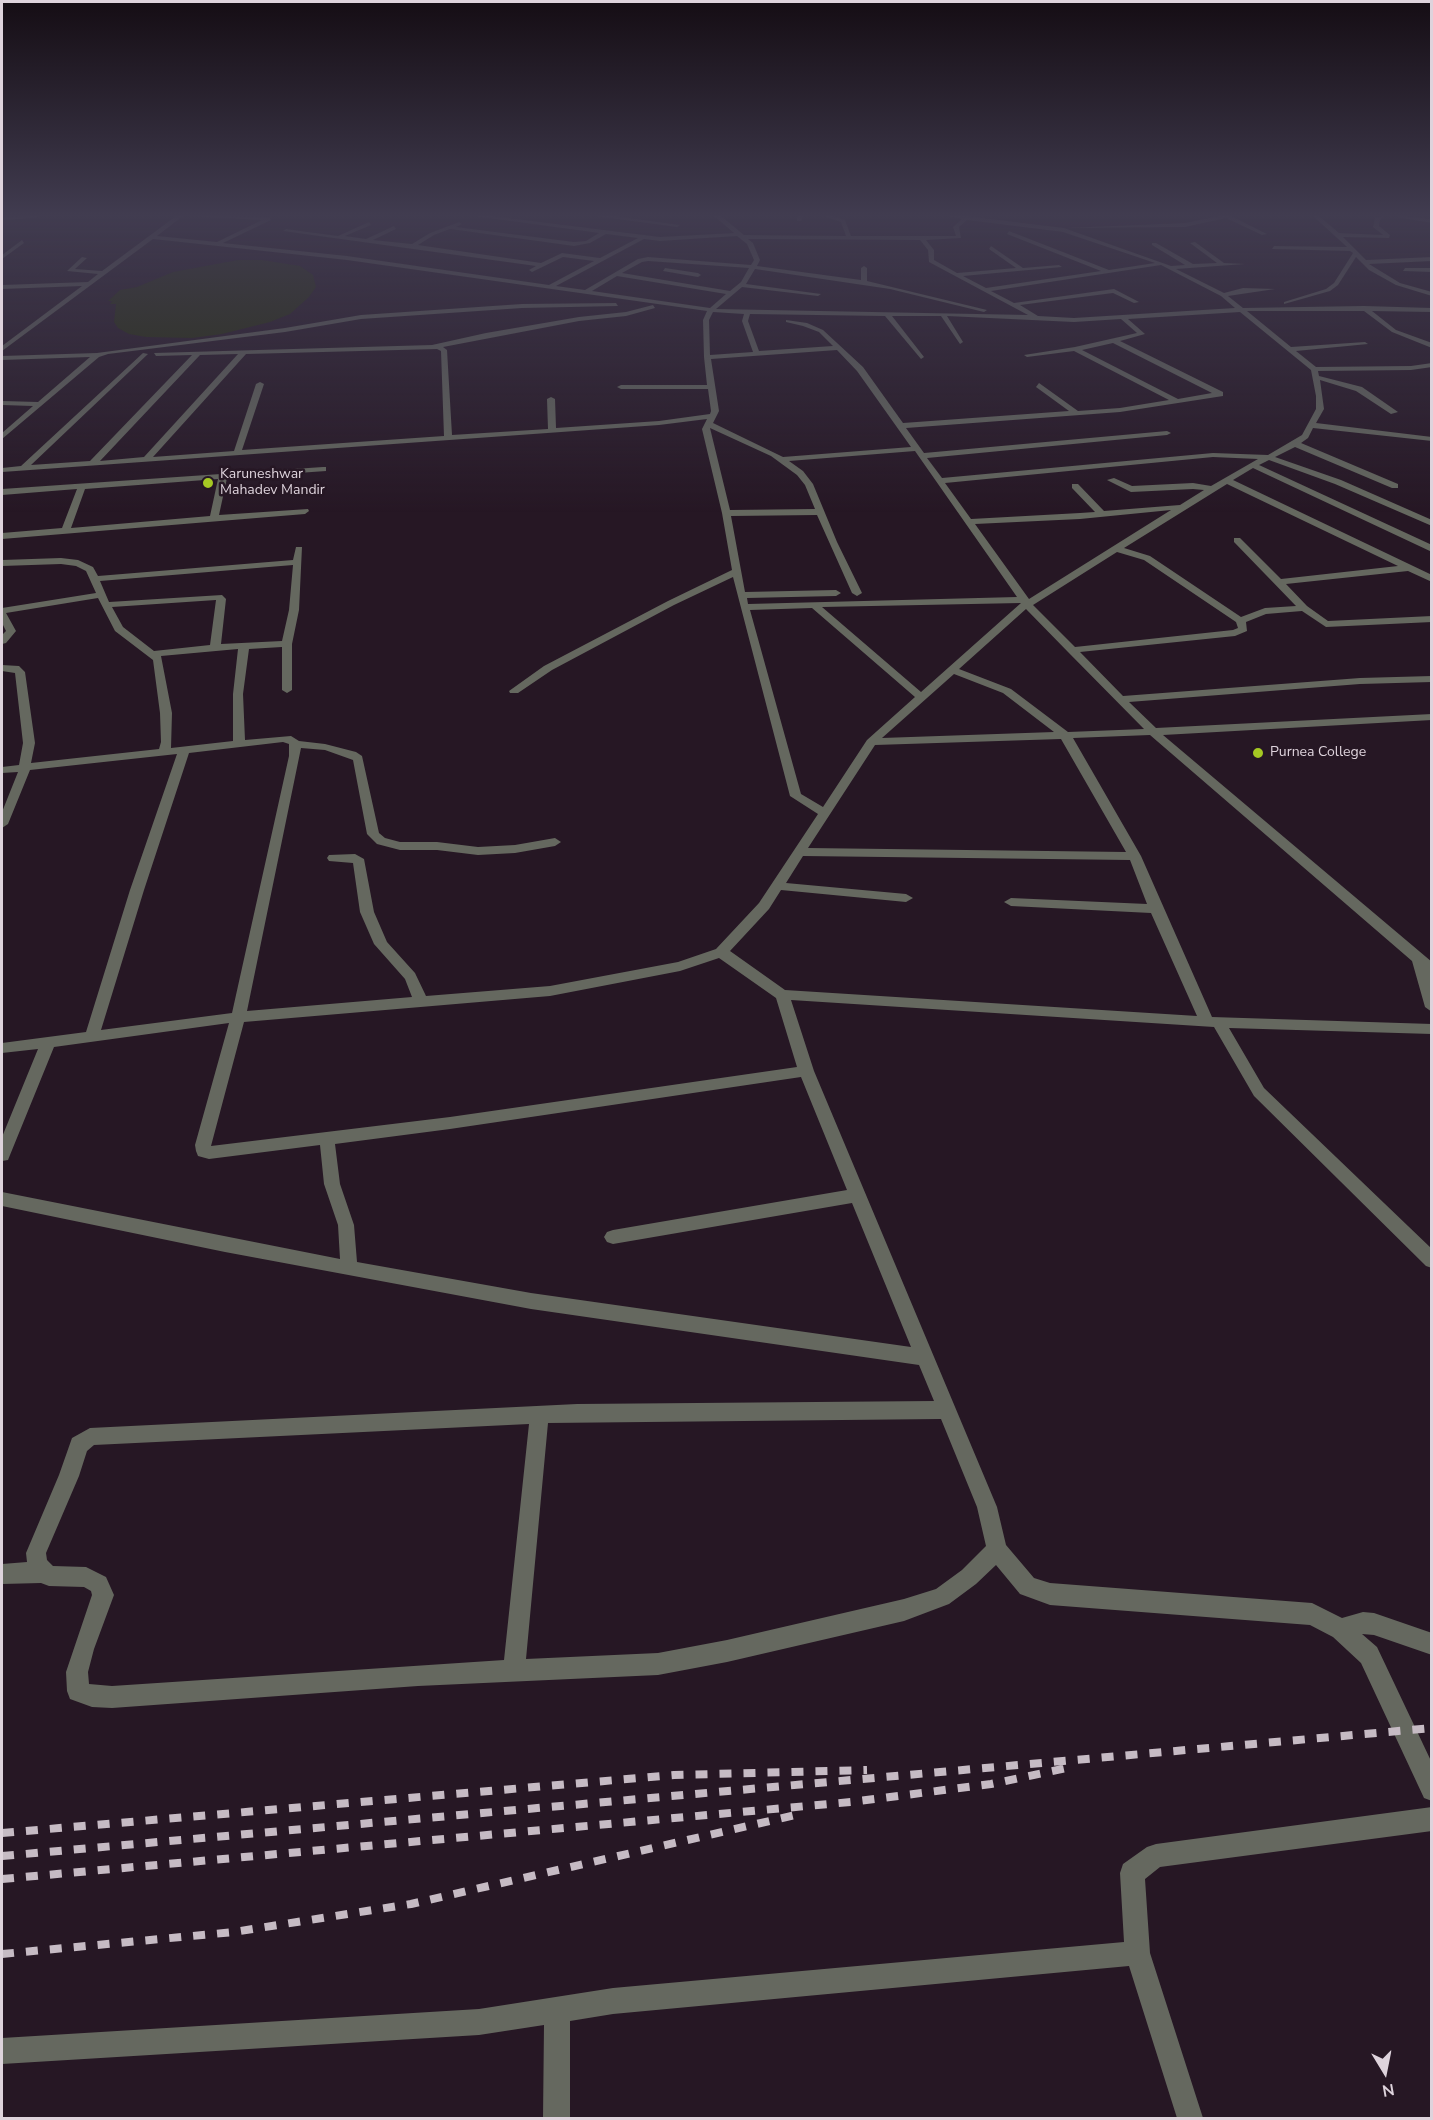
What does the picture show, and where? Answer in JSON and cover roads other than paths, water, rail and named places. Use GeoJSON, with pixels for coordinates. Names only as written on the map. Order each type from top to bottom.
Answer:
{"type":"FeatureCollection","features":[{"type":"Feature","properties":{"kind":"street"},"geometry":{"type":"LineString","coordinates":[[2,349],[48,315]]}},
{"type":"Feature","properties":{"kind":"street"},"geometry":{"type":"LineString","coordinates":[[2,436],[97,355],[130,348],[285,330],[361,317],[394,315]]}},
{"type":"Feature","properties":{"kind":"street"},"geometry":{"type":"LineString","coordinates":[[2,358],[433,347],[486,335],[617,315]]}},
{"type":"Feature","properties":{"kind":"street"},"geometry":{"type":"LineString","coordinates":[[706,315],[707,357],[715,411],[709,423],[741,595],[796,796],[825,813]]}},
{"type":"Feature","properties":{"kind":"street"},"geometry":{"type":"LineString","coordinates":[[743,315],[757,354]]}},
{"type":"Feature","properties":{"kind":"street"},"geometry":{"type":"LineString","coordinates":[[749,315],[806,324],[821,331],[839,348],[860,369],[1025,602],[1153,732],[1431,970]]}},
{"type":"Feature","properties":{"kind":"street"},"geometry":{"type":"LineString","coordinates":[[888,315],[921,357]]}},
{"type":"Feature","properties":{"kind":"street"},"geometry":{"type":"LineString","coordinates":[[939,315],[995,315],[1074,320],[1139,315]]}},
{"type":"Feature","properties":{"kind":"street"},"geometry":{"type":"LineString","coordinates":[[943,315],[960,342]]}},
{"type":"Feature","properties":{"kind":"street"},"geometry":{"type":"LineString","coordinates":[[1033,315],[1038,318]]}},
{"type":"Feature","properties":{"kind":"street"},"geometry":{"type":"LineString","coordinates":[[1247,315],[1290,349],[1315,373],[1359,389],[1394,411]]}},
{"type":"Feature","properties":{"kind":"street"},"geometry":{"type":"LineString","coordinates":[[1373,315],[1394,331],[1431,346]]}},
{"type":"Feature","properties":{"kind":"street"},"geometry":{"type":"LineString","coordinates":[[1027,355],[1075,349],[1143,333],[1121,316]]}},
{"type":"Feature","properties":{"kind":"street"},"geometry":{"type":"LineString","coordinates":[[899,426],[1120,410],[1220,394],[1115,341]]}},
{"type":"Feature","properties":{"kind":"street"},"geometry":{"type":"LineString","coordinates":[[1290,349],[1365,344]]}},
{"type":"Feature","properties":{"kind":"street"},"geometry":{"type":"LineString","coordinates":[[433,347],[444,350],[448,436]]}},
{"type":"Feature","properties":{"kind":"street"},"geometry":{"type":"LineString","coordinates":[[707,357],[839,348]]}},
{"type":"Feature","properties":{"kind":"street"},"geometry":{"type":"LineString","coordinates":[[1075,349],[1177,401]]}},
{"type":"Feature","properties":{"kind":"street"},"geometry":{"type":"LineString","coordinates":[[147,459],[244,352]]}},
{"type":"Feature","properties":{"kind":"street"},"geometry":{"type":"LineString","coordinates":[[93,463],[198,353]]}},
{"type":"Feature","properties":{"kind":"street"},"geometry":{"type":"LineString","coordinates":[[24,468],[145,354]]}},
{"type":"Feature","properties":{"kind":"street"},"geometry":{"type":"LineString","coordinates":[[1315,373],[1431,365]]}},
{"type":"Feature","properties":{"kind":"street"},"geometry":{"type":"LineString","coordinates":[[1411,368],[1431,376]]}},
{"type":"Feature","properties":{"kind":"street"},"geometry":{"type":"LineString","coordinates":[[2,1048],[238,1017],[550,991],[680,966],[721,952],[765,906],[871,742],[1025,602],[1305,436],[1320,409],[1315,373]]}},
{"type":"Feature","properties":{"kind":"street"},"geometry":{"type":"LineString","coordinates":[[238,451],[260,384]]}},
{"type":"Feature","properties":{"kind":"street"},"geometry":{"type":"LineString","coordinates":[[1039,385],[1075,412]]}},
{"type":"Feature","properties":{"kind":"street"},"geometry":{"type":"LineString","coordinates":[[621,387],[713,387]]}},
{"type":"Feature","properties":{"kind":"street"},"geometry":{"type":"LineString","coordinates":[[551,399],[552,429]]}},
{"type":"Feature","properties":{"kind":"street"},"geometry":{"type":"LineString","coordinates":[[2,404],[39,404]]}},
{"type":"Feature","properties":{"kind":"street"},"geometry":{"type":"LineString","coordinates":[[2,470],[683,420],[709,423],[782,459],[809,484],[831,542],[857,593]]}},
{"type":"Feature","properties":{"kind":"street"},"geometry":{"type":"LineString","coordinates":[[683,420],[709,423]]}},
{"type":"Feature","properties":{"kind":"street"},"geometry":{"type":"LineString","coordinates":[[1310,425],[1431,439]]}},
{"type":"Feature","properties":{"kind":"street"},"geometry":{"type":"LineString","coordinates":[[782,459],[918,453],[1167,433]]}},
{"type":"Feature","properties":{"kind":"street"},"geometry":{"type":"LineString","coordinates":[[1295,444],[1395,486]]}},
{"type":"Feature","properties":{"kind":"street"},"geometry":{"type":"LineString","coordinates":[[938,481],[1213,455],[1268,457],[1338,482],[1431,523]]}},
{"type":"Feature","properties":{"kind":"street"},"geometry":{"type":"LineString","coordinates":[[1253,465],[1431,549]]}},
{"type":"Feature","properties":{"kind":"street"},"geometry":{"type":"LineString","coordinates":[[2,492],[323,469]]}},
{"type":"Feature","properties":{"kind":"street"},"geometry":{"type":"LineString","coordinates":[[214,518],[223,476]]}},
{"type":"Feature","properties":{"kind":"street"},"geometry":{"type":"LineString","coordinates":[[1111,480],[1131,489],[1193,486],[1214,489]]}},
{"type":"Feature","properties":{"kind":"street"},"geometry":{"type":"LineString","coordinates":[[1228,481],[1431,579]]}},
{"type":"Feature","properties":{"kind":"street"},"geometry":{"type":"LineString","coordinates":[[65,531],[82,486]]}},
{"type":"Feature","properties":{"kind":"street"},"geometry":{"type":"LineString","coordinates":[[1075,486],[1101,513]]}},
{"type":"Feature","properties":{"kind":"street"},"geometry":{"type":"LineString","coordinates":[[969,522],[1182,507]]}},
{"type":"Feature","properties":{"kind":"street"},"geometry":{"type":"LineString","coordinates":[[2,536],[305,511]]}},
{"type":"Feature","properties":{"kind":"street"},"geometry":{"type":"LineString","coordinates":[[726,513],[820,512]]}},
{"type":"Feature","properties":{"kind":"street"},"geometry":{"type":"LineString","coordinates":[[1237,540],[1304,608],[1321,621],[1333,624],[1431,619]]}},
{"type":"Feature","properties":{"kind":"street"},"geometry":{"type":"LineString","coordinates":[[1072,650],[1235,633],[1243,630],[1241,621],[1148,558],[1115,548]]}},
{"type":"Feature","properties":{"kind":"street"},"geometry":{"type":"LineString","coordinates":[[287,690],[287,644],[294,610],[299,549]]}},
{"type":"Feature","properties":{"kind":"street"},"geometry":{"type":"LineString","coordinates":[[2,563],[41,560],[78,563],[90,569],[103,600],[119,628],[154,654],[160,667],[166,713],[164,752]]}},
{"type":"Feature","properties":{"kind":"street"},"geometry":{"type":"LineString","coordinates":[[94,579],[298,562]]}},
{"type":"Feature","properties":{"kind":"street"},"geometry":{"type":"LineString","coordinates":[[1279,582],[1408,568]]}},
{"type":"Feature","properties":{"kind":"street"},"geometry":{"type":"LineString","coordinates":[[514,691],[548,668],[671,603],[736,572]]}},
{"type":"Feature","properties":{"kind":"street"},"geometry":{"type":"LineString","coordinates":[[741,595],[974,591]]}},
{"type":"Feature","properties":{"kind":"street"},"geometry":{"type":"LineString","coordinates":[[2,641],[11,631],[2,613],[103,600],[219,597],[221,599],[215,648]]}},
{"type":"Feature","properties":{"kind":"street"},"geometry":{"type":"LineString","coordinates":[[744,606],[1025,602]]}},
{"type":"Feature","properties":{"kind":"street"},"geometry":{"type":"LineString","coordinates":[[816,605],[921,697]]}},
{"type":"Feature","properties":{"kind":"street"},"geometry":{"type":"LineString","coordinates":[[1241,621],[1265,611],[1304,608]]}},
{"type":"Feature","properties":{"kind":"street"},"geometry":{"type":"LineString","coordinates":[[154,654],[287,644]]}},
{"type":"Feature","properties":{"kind":"street"},"geometry":{"type":"LineString","coordinates":[[239,744],[238,694],[244,646]]}},
{"type":"Feature","properties":{"kind":"street"},"geometry":{"type":"LineString","coordinates":[[2,668],[15,668],[22,678],[29,743],[23,777],[2,824]]}},
{"type":"Feature","properties":{"kind":"street"},"geometry":{"type":"LineString","coordinates":[[952,670],[1007,691],[1065,735],[1135,856],[1156,909],[1213,1022],[1259,1092],[1431,1261]]}},
{"type":"Feature","properties":{"kind":"street"},"geometry":{"type":"LineString","coordinates":[[1120,699],[1360,681],[1431,679]]}},
{"type":"Feature","properties":{"kind":"street"},"geometry":{"type":"LineString","coordinates":[[871,742],[1153,732],[1431,717]]}},
{"type":"Feature","properties":{"kind":"street"},"geometry":{"type":"LineString","coordinates":[[2,770],[284,739],[291,739],[295,744],[295,756],[238,1017],[202,1145],[204,1151],[209,1153],[225,1153],[327,1139],[806,1071]]}},
{"type":"Feature","properties":{"kind":"street"},"geometry":{"type":"LineString","coordinates":[[295,744],[325,747],[352,754],[358,758],[373,834],[381,841],[400,846],[437,846],[478,851],[515,849],[555,842]]}},
{"type":"Feature","properties":{"kind":"street"},"geometry":{"type":"LineString","coordinates":[[92,1036],[137,890],[184,750]]}},
{"type":"Feature","properties":{"kind":"street"},"geometry":{"type":"LineString","coordinates":[[800,852],[1135,856]]}},
{"type":"Feature","properties":{"kind":"street"},"geometry":{"type":"LineString","coordinates":[[333,858],[354,858],[359,862],[367,912],[371,923],[381,944],[410,976],[420,1002]]}},
{"type":"Feature","properties":{"kind":"street"},"geometry":{"type":"LineString","coordinates":[[778,885],[906,897]]}},
{"type":"Feature","properties":{"kind":"street"},"geometry":{"type":"LineString","coordinates":[[1011,902],[1156,909]]}},
{"type":"Feature","properties":{"kind":"street"},"geometry":{"type":"LineString","coordinates":[[721,952],[771,985],[782,995],[806,1071],[987,1507],[997,1550],[1027,1587],[1050,1594],[1312,1614],[1341,1629],[1369,1655],[1431,1790]]}},
{"type":"Feature","properties":{"kind":"street"},"geometry":{"type":"LineString","coordinates":[[1419,960],[1431,1007]]}},
{"type":"Feature","properties":{"kind":"street"},"geometry":{"type":"LineString","coordinates":[[782,995],[1213,1022],[1431,1029]]}},
{"type":"Feature","properties":{"kind":"street"},"geometry":{"type":"LineString","coordinates":[[2,1155],[48,1042]]}},
{"type":"Feature","properties":{"kind":"street"},"geometry":{"type":"LineString","coordinates":[[327,1139],[332,1184],[346,1225],[349,1268]]}},
{"type":"Feature","properties":{"kind":"street"},"geometry":{"type":"LineString","coordinates":[[613,1237],[857,1195]]}},
{"type":"Feature","properties":{"kind":"street"},"geometry":{"type":"LineString","coordinates":[[2,1200],[531,1301],[923,1357]]}},
{"type":"Feature","properties":{"kind":"street"},"geometry":{"type":"LineString","coordinates":[[948,1410],[540,1415],[90,1437],[79,1444],[69,1476],[36,1553],[38,1565],[49,1576],[86,1578],[99,1584],[103,1595],[77,1672],[78,1691],[92,1696],[112,1697],[418,1675],[658,1664],[727,1651],[904,1610],[942,1597],[969,1577],[997,1550]]}},
{"type":"Feature","properties":{"kind":"street"},"geometry":{"type":"LineString","coordinates":[[514,1671],[540,1415]]}},
{"type":"Feature","properties":{"kind":"street"},"geometry":{"type":"LineString","coordinates":[[2,1574],[45,1572]]}},
{"type":"Feature","properties":{"kind":"street"},"geometry":{"type":"LineString","coordinates":[[1341,1629],[1363,1623],[1374,1624],[1431,1644]]}},
{"type":"Feature","properties":{"kind":"street"},"geometry":{"type":"LineString","coordinates":[[1190,2118],[1137,1953],[1132,1873],[1156,1856],[1431,1819]]}},
{"type":"Feature","properties":{"kind":"street"},"geometry":{"type":"LineString","coordinates":[[2,2051],[479,2022],[614,2001],[1137,1953]]}},
{"type":"Feature","properties":{"kind":"street"},"geometry":{"type":"LineString","coordinates":[[557,2010],[557,2118]]}},
{"type":"Feature","properties":{"kind":"railway"},"geometry":{"type":"LineString","coordinates":[[2,1856],[1432,1728]]}},
{"type":"Feature","properties":{"kind":"railway"},"geometry":{"type":"LineString","coordinates":[[2,1879],[851,1802],[991,1784],[1067,1768]]}},
{"type":"Feature","properties":{"kind":"railway"},"geometry":{"type":"LineString","coordinates":[[2,1833],[674,1775],[867,1770]]}},
{"type":"Feature","properties":{"kind":"railway"},"geometry":{"type":"LineString","coordinates":[[2,1954],[234,1932],[411,1904],[804,1813]]}},
{"type":"Feature","properties":{"kind":"place","name":"Karuneshwar Mahadev Mandir"},"geometry":{"type":"Point","coordinates":[208,483]}},
{"type":"Feature","properties":{"kind":"place","name":"Purnea College"},"geometry":{"type":"Point","coordinates":[1258,753]}}]}
